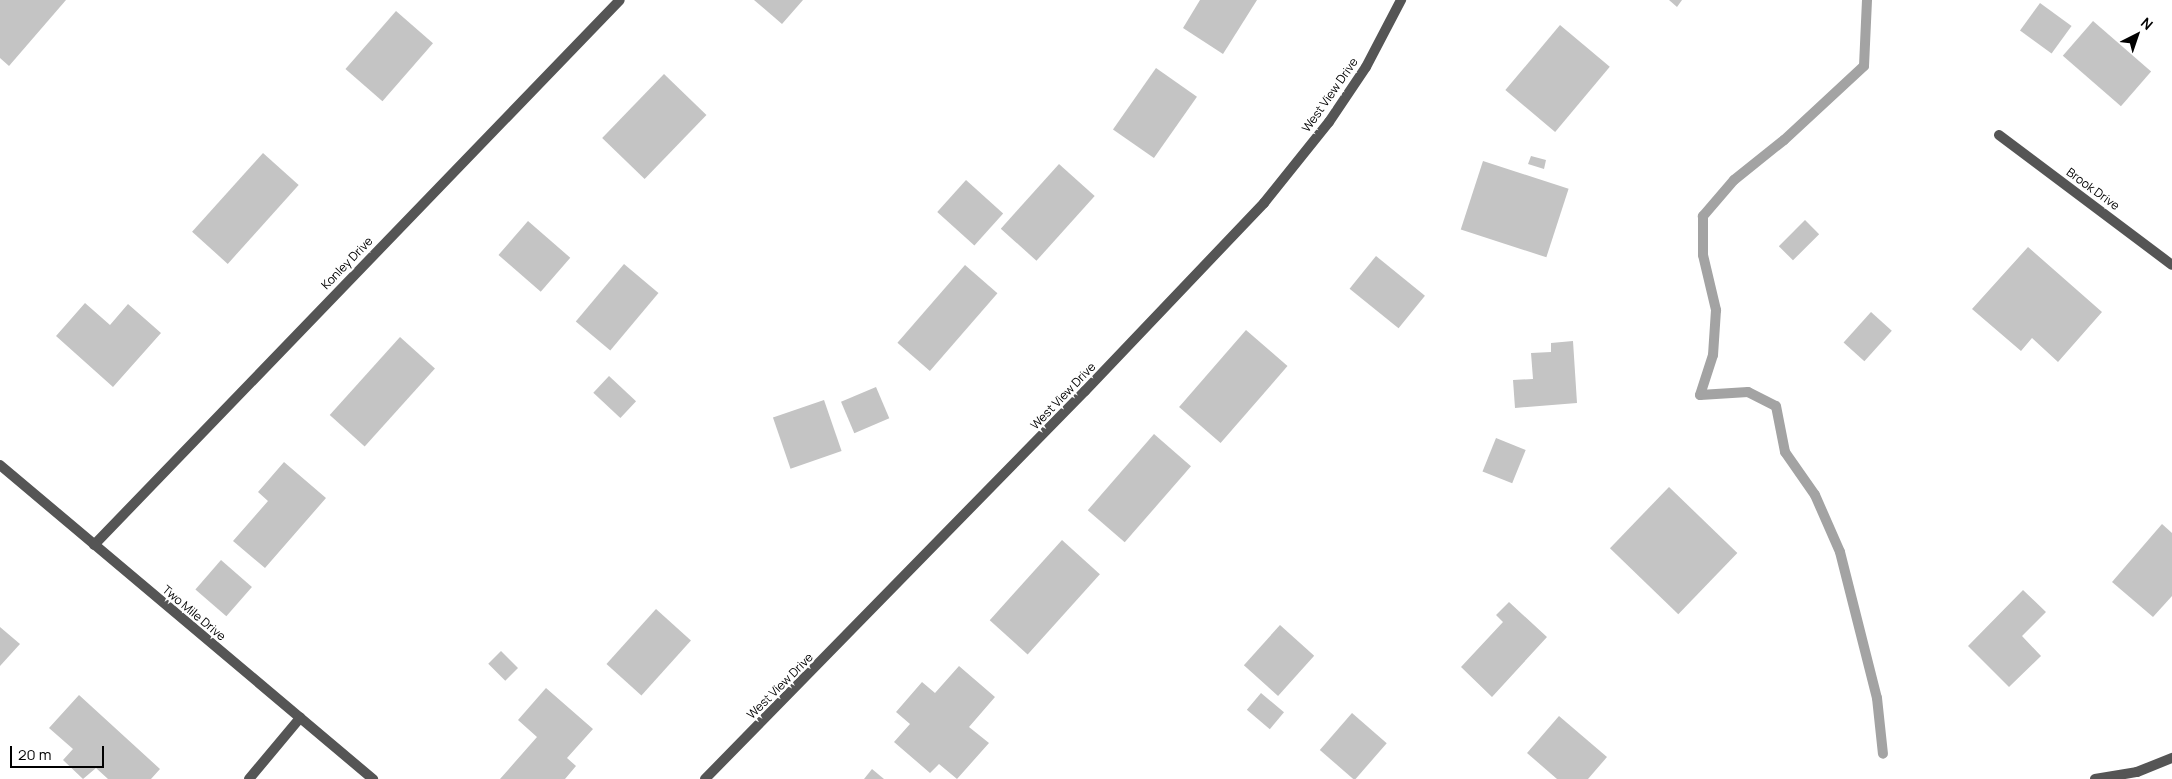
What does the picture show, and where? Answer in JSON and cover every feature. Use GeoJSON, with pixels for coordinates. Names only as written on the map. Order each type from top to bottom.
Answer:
{"type":"FeatureCollection","features":[{"type":"Feature","properties":{"kind":"street","name":"Konley Drive"},"geometry":{"type":"LineString","coordinates":[[94,545],[620,0]]}},
{"type":"Feature","properties":{"kind":"street","name":"West View Drive"},"geometry":{"type":"LineString","coordinates":[[704,779],[1071,405],[1264,203],[1329,122],[1366,67],[1401,0]]}},
{"type":"Feature","properties":{"kind":"street","name":"Brook Drive"},"geometry":{"type":"LineString","coordinates":[[1999,135],[2172,264]]}},
{"type":"Feature","properties":{"kind":"street","name":"Two Mile Drive"},"geometry":{"type":"LineString","coordinates":[[0,465],[373,779]]}},
{"type":"Feature","properties":{"kind":"street"},"geometry":{"type":"LineString","coordinates":[[249,779],[300,718]]}},
{"type":"Feature","properties":{"kind":"street"},"geometry":{"type":"LineString","coordinates":[[2095,779],[2137,772],[2172,758]]}},
{"type":"Feature","properties":{"kind":"building"},"geometry":{"type":"Polygon","coordinates":[[[0,0],[66,0],[9,66],[0,58],[0,0]]]}},
{"type":"Feature","properties":{"kind":"building"},"geometry":{"type":"Polygon","coordinates":[[[754,0],[803,0],[782,24],[754,0]]]}},
{"type":"Feature","properties":{"kind":"building"},"geometry":{"type":"Polygon","coordinates":[[[1200,0],[1257,0],[1223,54],[1183,28],[1200,0]]]}},
{"type":"Feature","properties":{"kind":"building"},"geometry":{"type":"Polygon","coordinates":[[[1669,0],[1682,0],[1677,7],[1669,0]]]}},
{"type":"Feature","properties":{"kind":"building"},"geometry":{"type":"Polygon","coordinates":[[[2040,3],[2072,26],[2052,53],[2020,31],[2040,3]]]}},
{"type":"Feature","properties":{"kind":"building"},"geometry":{"type":"Polygon","coordinates":[[[396,11],[433,43],[382,101],[345,69],[396,11]]]}},
{"type":"Feature","properties":{"kind":"building"},"geometry":{"type":"Polygon","coordinates":[[[2093,21],[2151,72],[2121,106],[2063,56],[2093,21]]]}},
{"type":"Feature","properties":{"kind":"building"},"geometry":{"type":"Polygon","coordinates":[[[1560,25],[1610,67],[1555,132],[1505,90],[1560,25]]]}},
{"type":"Feature","properties":{"kind":"building"},"geometry":{"type":"Polygon","coordinates":[[[1156,68],[1197,97],[1154,158],[1113,129],[1156,68]]]}},
{"type":"Feature","properties":{"kind":"building"},"geometry":{"type":"Polygon","coordinates":[[[664,74],[706,115],[645,179],[602,138],[664,74]]]}},
{"type":"Feature","properties":{"kind":"building"},"geometry":{"type":"Polygon","coordinates":[[[263,153],[299,185],[228,264],[192,232],[263,153]]]}},
{"type":"Feature","properties":{"kind":"building"},"geometry":{"type":"Polygon","coordinates":[[[1531,156],[1546,160],[1544,169],[1528,164],[1531,156]]]}},
{"type":"Feature","properties":{"kind":"building"},"geometry":{"type":"Polygon","coordinates":[[[1483,161],[1569,189],[1546,257],[1461,229],[1483,161]]]}},
{"type":"Feature","properties":{"kind":"building"},"geometry":{"type":"Polygon","coordinates":[[[1059,164],[1095,196],[1036,261],[1001,229],[1059,164]]]}},
{"type":"Feature","properties":{"kind":"building"},"geometry":{"type":"Polygon","coordinates":[[[966,180],[1003,213],[974,245],[937,212],[966,180]]]}},
{"type":"Feature","properties":{"kind":"building"},"geometry":{"type":"Polygon","coordinates":[[[1805,220],[1819,234],[1793,260],[1779,246],[1805,220]]]}},
{"type":"Feature","properties":{"kind":"building"},"geometry":{"type":"Polygon","coordinates":[[[528,221],[570,258],[541,292],[498,255],[528,221]]]}},
{"type":"Feature","properties":{"kind":"building"},"geometry":{"type":"Polygon","coordinates":[[[2028,247],[2102,312],[2058,362],[2032,338],[2021,351],[1972,309],[2028,247]]]}},
{"type":"Feature","properties":{"kind":"building"},"geometry":{"type":"Polygon","coordinates":[[[1376,256],[1425,296],[1399,328],[1350,289],[1376,256]]]}},
{"type":"Feature","properties":{"kind":"building"},"geometry":{"type":"Polygon","coordinates":[[[624,264],[658,293],[610,350],[576,321],[624,264]]]}},
{"type":"Feature","properties":{"kind":"building"},"geometry":{"type":"Polygon","coordinates":[[[965,265],[997,293],[930,371],[897,343],[965,265]]]}},
{"type":"Feature","properties":{"kind":"building"},"geometry":{"type":"Polygon","coordinates":[[[85,303],[110,325],[128,304],[161,333],[113,387],[56,336],[85,303]]]}},
{"type":"Feature","properties":{"kind":"building"},"geometry":{"type":"Polygon","coordinates":[[[1871,312],[1892,331],[1864,361],[1844,342],[1871,312]]]}},
{"type":"Feature","properties":{"kind":"building"},"geometry":{"type":"Polygon","coordinates":[[[1246,330],[1288,366],[1221,443],[1179,407],[1246,330]]]}},
{"type":"Feature","properties":{"kind":"building"},"geometry":{"type":"Polygon","coordinates":[[[400,337],[435,368],[365,446],[330,415],[400,337]]]}},
{"type":"Feature","properties":{"kind":"building"},"geometry":{"type":"Polygon","coordinates":[[[1573,341],[1577,403],[1515,408],[1513,380],[1533,379],[1531,353],[1551,352],[1551,343],[1573,341]]]}},
{"type":"Feature","properties":{"kind":"building"},"geometry":{"type":"Polygon","coordinates":[[[609,376],[636,401],[620,418],[593,393],[609,376]]]}},
{"type":"Feature","properties":{"kind":"building"},"geometry":{"type":"Polygon","coordinates":[[[876,387],[889,418],[854,433],[841,402],[876,387]]]}},
{"type":"Feature","properties":{"kind":"building"},"geometry":{"type":"Polygon","coordinates":[[[824,400],[842,451],[791,469],[773,418],[824,400]]]}},
{"type":"Feature","properties":{"kind":"building"},"geometry":{"type":"Polygon","coordinates":[[[1154,434],[1191,466],[1125,542],[1088,510],[1154,434]]]}},
{"type":"Feature","properties":{"kind":"building"},"geometry":{"type":"Polygon","coordinates":[[[1496,438],[1526,450],[1512,483],[1483,471],[1496,438]]]}},
{"type":"Feature","properties":{"kind":"building"},"geometry":{"type":"Polygon","coordinates":[[[284,462],[326,498],[265,568],[233,541],[268,501],[258,492],[284,462]]]}},
{"type":"Feature","properties":{"kind":"building"},"geometry":{"type":"Polygon","coordinates":[[[1669,487],[1737,553],[1678,614],[1610,548],[1669,487]]]}},
{"type":"Feature","properties":{"kind":"building"},"geometry":{"type":"Polygon","coordinates":[[[2162,524],[2172,533],[2172,596],[2153,617],[2112,582],[2162,524]]]}},
{"type":"Feature","properties":{"kind":"building"},"geometry":{"type":"Polygon","coordinates":[[[1062,540],[1100,574],[1028,654],[990,620],[1062,540]]]}},
{"type":"Feature","properties":{"kind":"building"},"geometry":{"type":"Polygon","coordinates":[[[221,560],[252,587],[226,616],[195,589],[221,560]]]}},
{"type":"Feature","properties":{"kind":"building"},"geometry":{"type":"Polygon","coordinates":[[[2023,590],[2046,612],[2022,636],[2041,656],[2009,687],[1968,646],[2023,590]]]}},
{"type":"Feature","properties":{"kind":"building"},"geometry":{"type":"Polygon","coordinates":[[[1509,602],[1547,637],[1492,697],[1461,667],[1503,622],[1496,615],[1509,602]]]}},
{"type":"Feature","properties":{"kind":"building"},"geometry":{"type":"Polygon","coordinates":[[[656,609],[691,640],[641,695],[606,664],[656,609]]]}},
{"type":"Feature","properties":{"kind":"building"},"geometry":{"type":"Polygon","coordinates":[[[1280,625],[1314,656],[1278,696],[1244,665],[1280,625]]]}},
{"type":"Feature","properties":{"kind":"building"},"geometry":{"type":"Polygon","coordinates":[[[0,627],[20,644],[0,666],[0,627]]]}},
{"type":"Feature","properties":{"kind":"building"},"geometry":{"type":"Polygon","coordinates":[[[501,651],[518,668],[505,681],[488,664],[501,651]]]}},
{"type":"Feature","properties":{"kind":"building"},"geometry":{"type":"Polygon","coordinates":[[[959,666],[995,697],[969,727],[989,743],[957,779],[939,764],[930,773],[894,742],[910,724],[896,712],[922,682],[935,693],[959,666]]]}},
{"type":"Feature","properties":{"kind":"building"},"geometry":{"type":"Polygon","coordinates":[[[546,688],[593,729],[567,758],[576,766],[565,779],[500,779],[537,737],[518,720],[546,688]]]}},
{"type":"Feature","properties":{"kind":"building"},"geometry":{"type":"Polygon","coordinates":[[[1261,693],[1284,712],[1270,729],[1247,710],[1261,693]]]}},
{"type":"Feature","properties":{"kind":"building"},"geometry":{"type":"Polygon","coordinates":[[[79,695],[160,769],[151,779],[108,779],[96,768],[83,779],[63,760],[73,749],[49,728],[79,695]]]}},
{"type":"Feature","properties":{"kind":"building"},"geometry":{"type":"Polygon","coordinates":[[[1352,713],[1387,743],[1356,779],[1320,750],[1352,713]]]}},
{"type":"Feature","properties":{"kind":"building"},"geometry":{"type":"Polygon","coordinates":[[[1559,716],[1607,757],[1588,779],[1557,779],[1527,753],[1559,716]]]}},
{"type":"Feature","properties":{"kind":"building"},"geometry":{"type":"Polygon","coordinates":[[[872,769],[884,779],[864,779],[872,769]]]}},
{"type":"Feature","properties":{"kind":"waterway"},"geometry":{"type":"LineString","coordinates":[[1867,0],[1864,66],[1784,140],[1734,180],[1703,216],[1703,255],[1716,310],[1713,355],[1700,395],[1748,392],[1776,406],[1785,452],[1815,495],[1840,552],[1877,698],[1883,754]]}}]}
